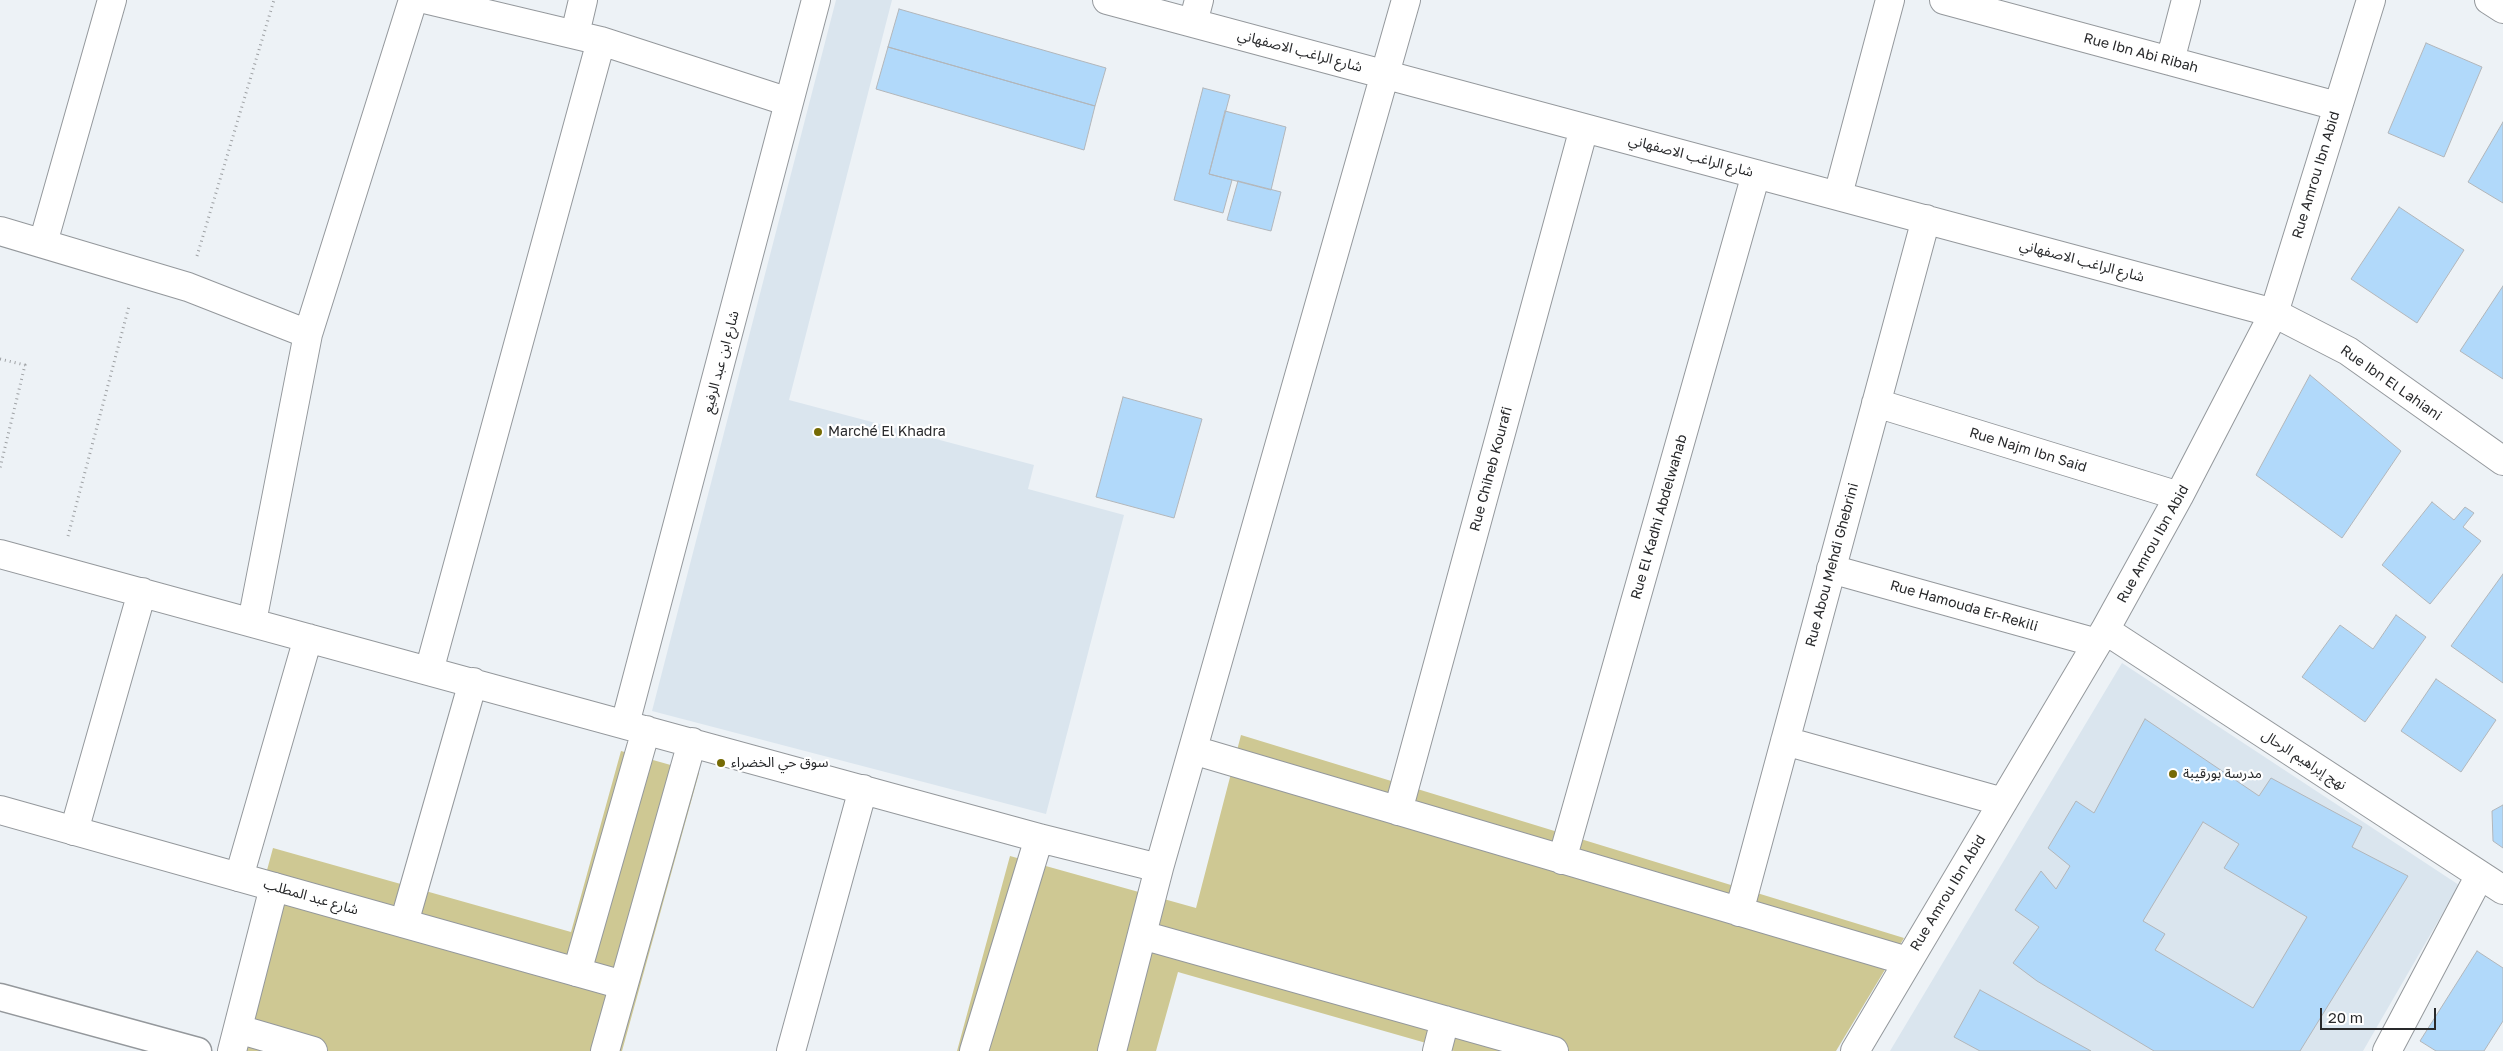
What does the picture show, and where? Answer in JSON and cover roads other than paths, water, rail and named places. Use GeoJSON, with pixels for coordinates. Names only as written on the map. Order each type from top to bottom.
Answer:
{"type":"FeatureCollection","features":[{"type":"Feature","properties":{"kind":"street"},"geometry":{"type":"LineString","coordinates":[[43,243],[112,0]]}},
{"type":"Feature","properties":{"kind":"street"},"geometry":{"type":"LineString","coordinates":[[252,622],[308,334],[413,0]]}},
{"type":"Feature","properties":{"kind":"street"},"geometry":{"type":"LineString","coordinates":[[575,34],[583,0]]}},
{"type":"Feature","properties":{"kind":"street","name":"شارع ابن عبد الرفيع"},"geometry":{"type":"LineString","coordinates":[[577,972],[789,102],[816,0]]}},
{"type":"Feature","properties":{"kind":"street","name":"شارع الراغب الاصفهاني"},"geometry":{"type":"LineString","coordinates":[[1108,0],[1196,11],[1385,74],[2274,313]]}},
{"type":"Feature","properties":{"kind":"street"},"geometry":{"type":"LineString","coordinates":[[1112,1051],[1193,750],[1406,0]]}},
{"type":"Feature","properties":{"kind":"street"},"geometry":{"type":"LineString","coordinates":[[1838,196],[1890,0]]}},
{"type":"Feature","properties":{"kind":"street","name":"Rue Ibn Abi Ribah"},"geometry":{"type":"LineString","coordinates":[[1944,0],[2337,106]]}},
{"type":"Feature","properties":{"kind":"street"},"geometry":{"type":"LineString","coordinates":[[2170,61],[2186,0]]}},
{"type":"Feature","properties":{"kind":"street","name":"Rue Amrou Ibn Abid"},"geometry":{"type":"LineString","coordinates":[[1855,1051],[2101,637],[2179,496],[2274,313],[2371,0]]}},
{"type":"Feature","properties":{"kind":"street"},"geometry":{"type":"LineString","coordinates":[[2489,0],[2503,9]]}},
{"type":"Feature","properties":{"kind":"street"},"geometry":{"type":"LineString","coordinates":[[443,2],[601,41],[789,102]]}},
{"type":"Feature","properties":{"kind":"street"},"geometry":{"type":"LineString","coordinates":[[429,671],[601,41]]}},
{"type":"Feature","properties":{"kind":"street","name":"Rue Chiheb Kourafi"},"geometry":{"type":"LineString","coordinates":[[1398,812],[1584,128]]}},
{"type":"Feature","properties":{"kind":"street","name":"Rue El Kadhi Abdelwahab"},"geometry":{"type":"LineString","coordinates":[[1562,860],[1756,174]]}},
{"type":"Feature","properties":{"kind":"street","name":"Rue Abou Mehdi Ghebrini"},"geometry":{"type":"LineString","coordinates":[[1739,912],[1926,219]]}},
{"type":"Feature","properties":{"kind":"street"},"geometry":{"type":"LineString","coordinates":[[0,231],[188,287],[308,334]]}},
{"type":"Feature","properties":{"kind":"street","name":"Rue Ibn El Lahiani"},"geometry":{"type":"LineString","coordinates":[[2274,313],[2348,351],[2503,461]]}},
{"type":"Feature","properties":{"kind":"street","name":"Rue Najm Ibn Said"},"geometry":{"type":"LineString","coordinates":[[1876,403],[2179,496]]}},
{"type":"Feature","properties":{"kind":"street"},"geometry":{"type":"LineString","coordinates":[[0,554],[1039,838],[1160,868]]}},
{"type":"Feature","properties":{"kind":"street","name":"Rue Hamouda Er-Rekili"},"geometry":{"type":"LineString","coordinates":[[1832,569],[2101,637]]}},
{"type":"Feature","properties":{"kind":"street"},"geometry":{"type":"LineString","coordinates":[[74,831],[142,592]]}},
{"type":"Feature","properties":{"kind":"street","name":"نهج إبراهيم الرحال"},"geometry":{"type":"LineString","coordinates":[[2101,637],[2503,890]]}},
{"type":"Feature","properties":{"kind":"street"},"geometry":{"type":"LineString","coordinates":[[240,877],[308,638]]}},
{"type":"Feature","properties":{"kind":"street"},"geometry":{"type":"LineString","coordinates":[[404,923],[473,682]]}},
{"type":"Feature","properties":{"kind":"street"},"geometry":{"type":"LineString","coordinates":[[1785,741],[2003,802]]}},
{"type":"Feature","properties":{"kind":"street"},"geometry":{"type":"LineString","coordinates":[[605,1051],[692,742]]}},
{"type":"Feature","properties":{"kind":"street"},"geometry":{"type":"LineString","coordinates":[[1193,750],[1907,961]]}},
{"type":"Feature","properties":{"kind":"street"},"geometry":{"type":"LineString","coordinates":[[791,1051],[863,789]]}},
{"type":"Feature","properties":{"kind":"street","name":"شارع عبد المطلب"},"geometry":{"type":"LineString","coordinates":[[0,810],[623,985]]}},
{"type":"Feature","properties":{"kind":"street"},"geometry":{"type":"LineString","coordinates":[[974,1051],[1039,838]]}},
{"type":"Feature","properties":{"kind":"street"},"geometry":{"type":"LineString","coordinates":[[2387,1051],[2480,875]]}},
{"type":"Feature","properties":{"kind":"street"},"geometry":{"type":"LineString","coordinates":[[274,887],[235,1040],[313,1051]]}},
{"type":"Feature","properties":{"kind":"street"},"geometry":{"type":"LineString","coordinates":[[1142,935],[1554,1051]]}},
{"type":"Feature","properties":{"kind":"street"},"geometry":{"type":"LineString","coordinates":[[0,997],[198,1051]]}},
{"type":"Feature","properties":{"kind":"street"},"geometry":{"type":"LineString","coordinates":[[1437,1051],[1445,1020]]}},
{"type":"Feature","properties":{"kind":"place","name":"Marché El Khadra"},"geometry":{"type":"Point","coordinates":[818,432]}},
{"type":"Feature","properties":{"kind":"place","name":"سوق حي الخضراء"},"geometry":{"type":"Point","coordinates":[721,763]}},
{"type":"Feature","properties":{"kind":"place","name":"مدرسة بورقيبة"},"geometry":{"type":"Point","coordinates":[2173,774]}}]}
